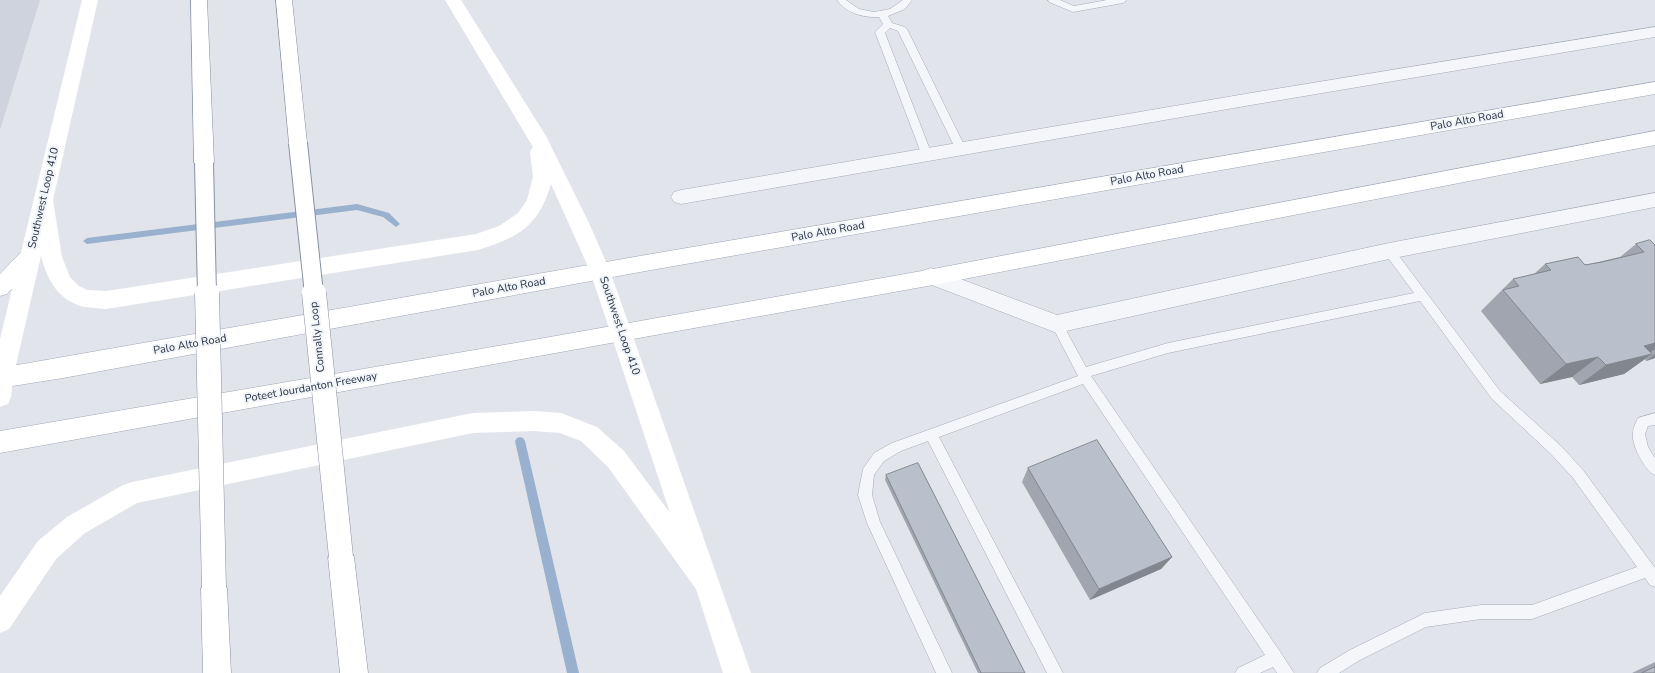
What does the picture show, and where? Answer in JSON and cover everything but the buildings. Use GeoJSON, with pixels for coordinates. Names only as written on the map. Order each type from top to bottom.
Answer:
{"type":"FeatureCollection","features":[{"type":"Feature","properties":{"kind":"main road","name":"Southwest Loop 410"},"geometry":{"type":"LineString","coordinates":[[1,384],[90,0]]}},
{"type":"Feature","properties":{"kind":"main road"},"geometry":{"type":"LineString","coordinates":[[199,0],[216,673]]}},
{"type":"Feature","properties":{"kind":"main road","name":"Connally Loop"},"geometry":{"type":"LineString","coordinates":[[284,0],[354,673]]}},
{"type":"Feature","properties":{"kind":"main road","name":"Southwest Loop 410"},"geometry":{"type":"LineString","coordinates":[[453,0],[537,136],[579,223],[600,271],[708,583],[737,673]]}},
{"type":"Feature","properties":{"kind":"main road","name":"Palo Alto Road"},"geometry":{"type":"LineString","coordinates":[[1,384],[64,368],[600,271],[1655,88]]}},
{"type":"Feature","properties":{"kind":"main road"},"geometry":{"type":"LineString","coordinates":[[44,201],[50,255],[60,279],[68,290],[83,298],[106,300],[478,242],[506,231],[525,218],[536,201],[543,177],[537,136]]}},
{"type":"Feature","properties":{"kind":"main road"},"geometry":{"type":"LineString","coordinates":[[622,333],[1067,252],[1507,165],[1655,138]]}},
{"type":"Feature","properties":{"kind":"main road"},"geometry":{"type":"LineString","coordinates":[[0,288],[31,255]]}},
{"type":"Feature","properties":{"kind":"main road","name":"Poteet Jourdanton Freeway"},"geometry":{"type":"LineString","coordinates":[[0,442],[622,333]]}},
{"type":"Feature","properties":{"kind":"main road"},"geometry":{"type":"LineString","coordinates":[[0,620],[47,550],[76,525],[132,493],[472,423],[534,421],[562,423],[589,434],[616,459],[708,583]]}},
{"type":"Feature","properties":{"kind":"street"},"geometry":{"type":"LineString","coordinates":[[681,197],[1251,99],[1655,32]]}},
{"type":"Feature","properties":{"kind":"street"},"geometry":{"type":"LineString","coordinates":[[931,276],[1057,324],[1389,251],[1655,200]]}},
{"type":"Feature","properties":{"kind":"lane"},"geometry":{"type":"LineString","coordinates":[[841,0],[845,5],[854,11],[866,14],[882,14],[901,8],[908,0]]}},
{"type":"Feature","properties":{"kind":"lane"},"geometry":{"type":"LineString","coordinates":[[1052,0],[1073,9],[1123,0]]}},
{"type":"Feature","properties":{"kind":"lane"},"geometry":{"type":"LineString","coordinates":[[882,14],[888,25],[902,29],[961,149]]}},
{"type":"Feature","properties":{"kind":"lane"},"geometry":{"type":"LineString","coordinates":[[888,25],[880,32],[927,155]]}},
{"type":"Feature","properties":{"kind":"lane"},"geometry":{"type":"LineString","coordinates":[[1325,673],[1355,655],[1425,620],[1481,612],[1532,612],[1651,575],[1578,474],[1556,450],[1496,395],[1389,251]]}},
{"type":"Feature","properties":{"kind":"lane"},"geometry":{"type":"LineString","coordinates":[[944,673],[874,523],[865,495],[868,473],[879,457],[897,446],[1085,375],[1168,348],[1422,296]]}},
{"type":"Feature","properties":{"kind":"lane"},"geometry":{"type":"LineString","coordinates":[[1057,324],[1085,375],[1286,673]]}},
{"type":"Feature","properties":{"kind":"lane"},"geometry":{"type":"LineString","coordinates":[[1655,419],[1643,422],[1639,434],[1642,449],[1655,468]]}},
{"type":"Feature","properties":{"kind":"lane"},"geometry":{"type":"LineString","coordinates":[[931,434],[1055,673]]}},
{"type":"Feature","properties":{"kind":"lane"},"geometry":{"type":"LineString","coordinates":[[1243,673],[1276,658]]}},
{"type":"Feature","properties":{"kind":"shaded area"},"geometry":{"type":"Polygon","coordinates":[[[0,0],[40,0],[0,130],[0,0]]]}},
{"type":"Feature","properties":{"kind":"waterway"},"geometry":{"type":"LineString","coordinates":[[87,241],[357,207],[386,215],[396,224]]}},
{"type":"Feature","properties":{"kind":"waterway"},"geometry":{"type":"LineString","coordinates":[[520,441],[573,673]]}}]}
